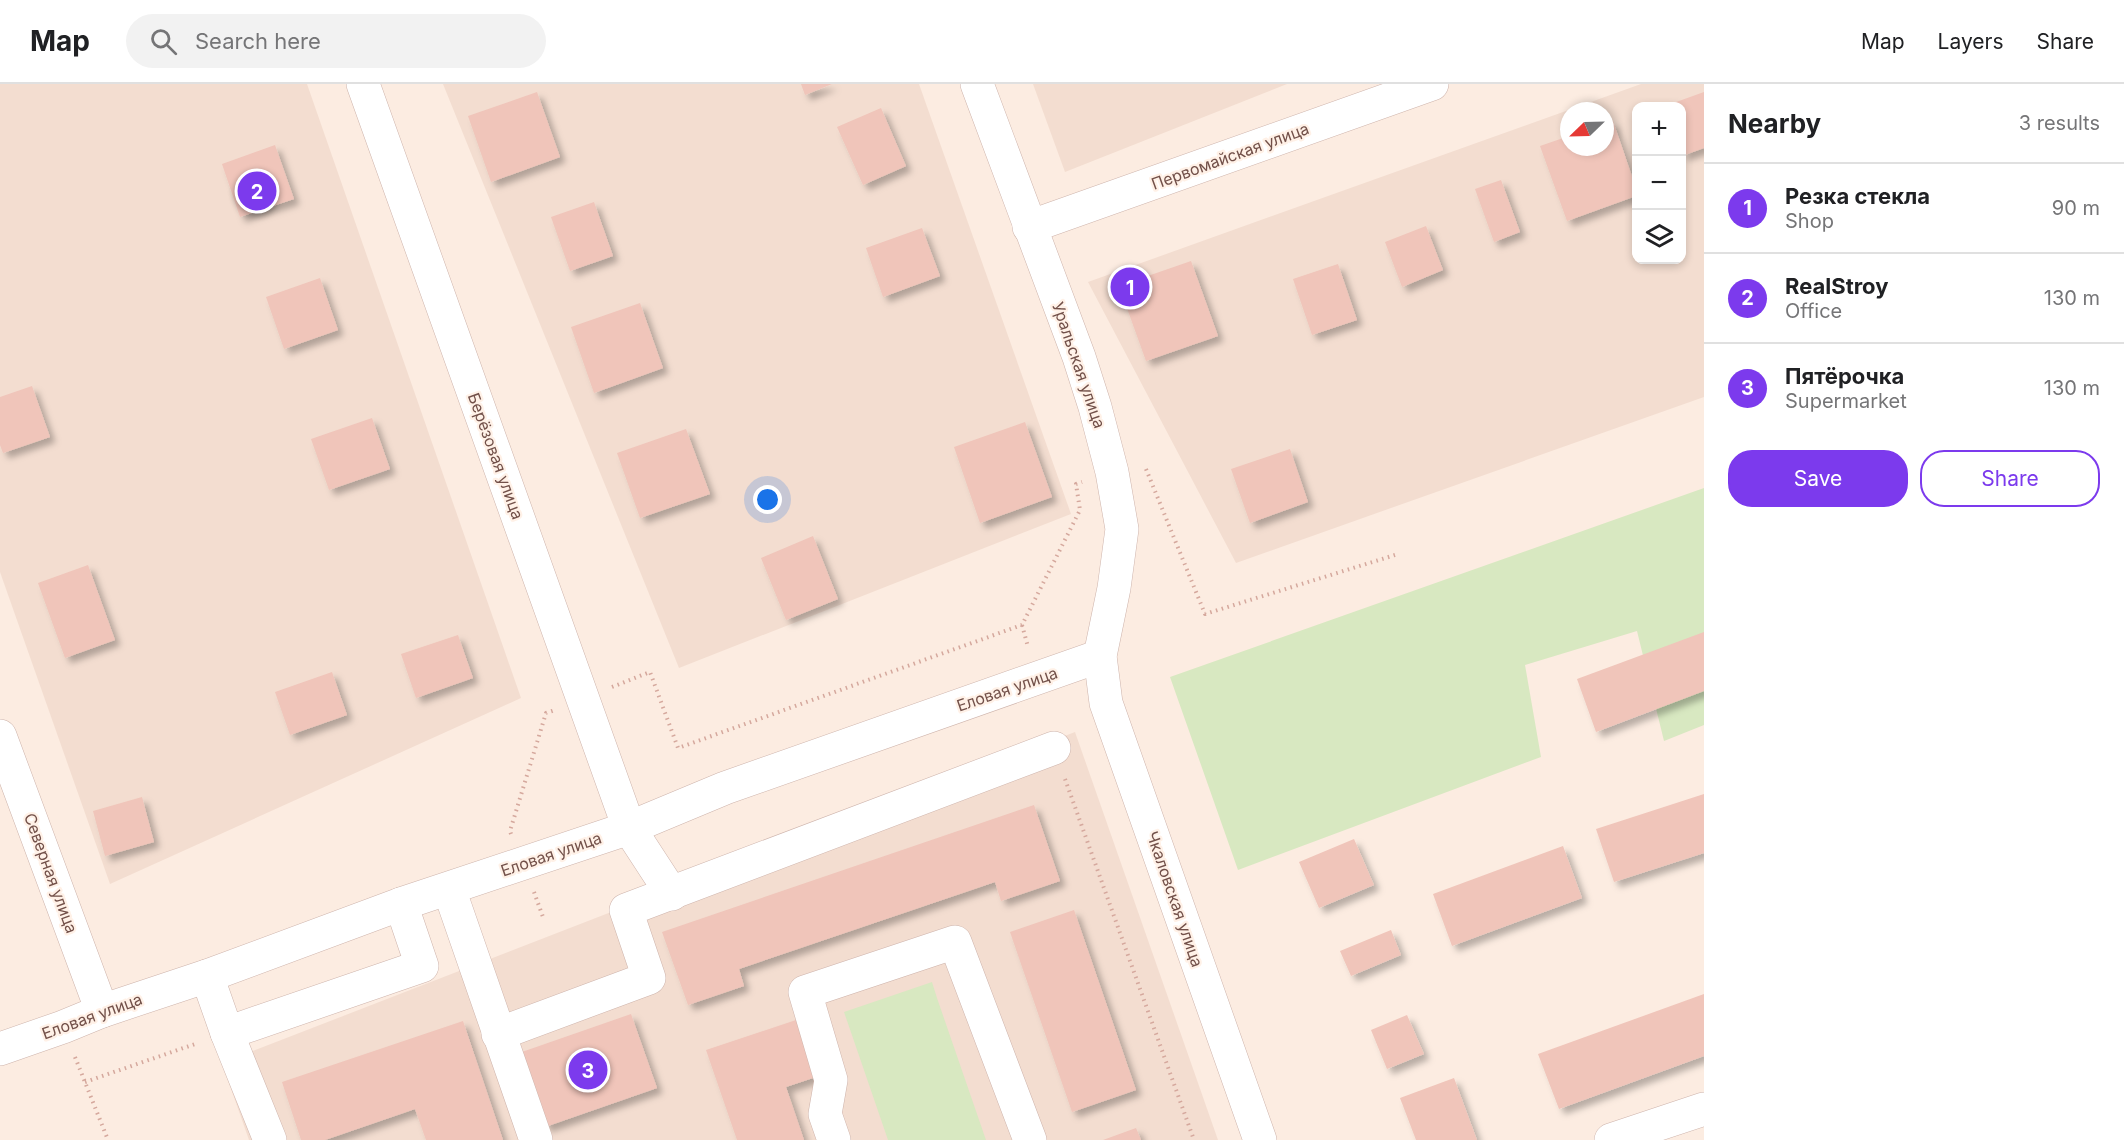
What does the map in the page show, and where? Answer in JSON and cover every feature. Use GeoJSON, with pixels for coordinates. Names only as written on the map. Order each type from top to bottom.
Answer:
{"type":"FeatureCollection","features":[{"type":"Feature","properties":{"kind":"street","name":"Берёзовая улица"},"geometry":{"type":"LineString","coordinates":[[363,84],[629,828],[672,894]]}},
{"type":"Feature","properties":{"kind":"street","name":"Уральская улица"},"geometry":{"type":"LineString","coordinates":[[977,84],[1079,357],[1112,472],[1122,530],[1114,588],[1100,656]]}},
{"type":"Feature","properties":{"kind":"street","name":"Первомайская улица"},"geometry":{"type":"LineString","coordinates":[[1029,227],[1432,84]]}},
{"type":"Feature","properties":{"kind":"street","name":"Еловая улица"},"geometry":{"type":"LineString","coordinates":[[0,1049],[401,904],[629,828],[725,788],[1100,656]]}},
{"type":"Feature","properties":{"kind":"street","name":"Чкаловская улица"},"geometry":{"type":"LineString","coordinates":[[1100,656],[1106,703],[1260,1140]]}},
{"type":"Feature","properties":{"kind":"street","name":"Северная улица"},"geometry":{"type":"LineString","coordinates":[[0,736],[102,1011]]}},
{"type":"Feature","properties":{"kind":"street"},"geometry":{"type":"LineString","coordinates":[[498,1034],[649,978],[626,910],[1054,748]]}},
{"type":"Feature","properties":{"kind":"street"},"geometry":{"type":"LineString","coordinates":[[449,889],[536,1140]]}},
{"type":"Feature","properties":{"kind":"street"},"geometry":{"type":"LineString","coordinates":[[227,1033],[422,966],[401,904]]}},
{"type":"Feature","properties":{"kind":"street"},"geometry":{"type":"LineString","coordinates":[[834,1140],[825,1114],[831,1080],[805,992],[955,942],[1030,1140]]}},
{"type":"Feature","properties":{"kind":"street"},"geometry":{"type":"LineString","coordinates":[[207,976],[270,1140]]}},
{"type":"Feature","properties":{"kind":"street"},"geometry":{"type":"LineString","coordinates":[[1611,1140],[1704,1109]]}},
{"type":"Feature","properties":{"kind":"path"},"geometry":{"type":"LineString","coordinates":[[1036,679],[1022,625],[1080,510],[1076,484],[1144,463],[1204,614],[1395,555]]}},
{"type":"Feature","properties":{"kind":"path"},"geometry":{"type":"LineString","coordinates":[[543,917],[510,831],[546,713],[650,672],[678,748],[1022,625]]}},
{"type":"Feature","properties":{"kind":"path"},"geometry":{"type":"LineString","coordinates":[[1054,748],[1194,1140]]}},
{"type":"Feature","properties":{"kind":"path"},"geometry":{"type":"LineString","coordinates":[[63,1027],[108,1140]]}},
{"type":"Feature","properties":{"kind":"path"},"geometry":{"type":"LineString","coordinates":[[85,1082],[227,1033]]}},
{"type":"Feature","properties":{"kind":"shaded area"},"geometry":{"type":"Polygon","coordinates":[[[0,84],[307,84],[521,698],[110,884],[0,572],[0,84]]]}},
{"type":"Feature","properties":{"kind":"shaded area"},"geometry":{"type":"Polygon","coordinates":[[[443,84],[919,84],[1071,514],[679,668],[443,84]]]}},
{"type":"Feature","properties":{"kind":"shaded area"},"geometry":{"type":"Polygon","coordinates":[[[1033,84],[1287,84],[1065,172],[1033,84]]]}},
{"type":"Feature","properties":{"kind":"shaded area"},"geometry":{"type":"Polygon","coordinates":[[[1641,84],[1704,84],[1704,397],[1236,563],[1088,282],[1560,113],[1560,156],[1614,156],[1614,102],[1591,102],[1641,84]]]}},
{"type":"Feature","properties":{"kind":"shaded area"},"geometry":{"type":"Polygon","coordinates":[[[1075,732],[1218,1140],[249,1140],[222,1063],[1075,732]]]}},
{"type":"Feature","properties":{"kind":"green space"},"geometry":{"type":"Polygon","coordinates":[[[1704,488],[1704,725],[1664,741],[1637,631],[1525,665],[1541,757],[1238,870],[1170,677],[1704,488]]]}},
{"type":"Feature","properties":{"kind":"green space"},"geometry":{"type":"Polygon","coordinates":[[[932,982],[986,1140],[888,1140],[844,1012],[932,982]]]}},
{"type":"Feature","properties":{"kind":"building"},"geometry":{"type":"Polygon","coordinates":[[[801,84],[832,84],[805,95],[801,84]]]}},
{"type":"Feature","properties":{"kind":"building"},"geometry":{"type":"Polygon","coordinates":[[[537,92],[560,157],[491,182],[468,116],[537,92]]]}},
{"type":"Feature","properties":{"kind":"building"},"geometry":{"type":"Polygon","coordinates":[[[1704,92],[1704,148],[1686,155],[1686,102],[1676,102],[1704,92]]]}},
{"type":"Feature","properties":{"kind":"building"},"geometry":{"type":"Polygon","coordinates":[[[881,108],[906,166],[863,185],[837,127],[881,108]]]}},
{"type":"Feature","properties":{"kind":"building"},"geometry":{"type":"Polygon","coordinates":[[[1614,124],[1632,176],[1632,197],[1567,221],[1540,146],[1560,139],[1560,156],[1614,156],[1614,124]]]}},
{"type":"Feature","properties":{"kind":"building"},"geometry":{"type":"Polygon","coordinates":[[[275,145],[294,199],[240,217],[222,164],[275,145]]]}},
{"type":"Feature","properties":{"kind":"building"},"geometry":{"type":"Polygon","coordinates":[[[1501,180],[1520,232],[1494,242],[1475,189],[1501,180]]]}},
{"type":"Feature","properties":{"kind":"building"},"geometry":{"type":"Polygon","coordinates":[[[594,202],[613,256],[570,271],[551,217],[594,202]]]}},
{"type":"Feature","properties":{"kind":"building"},"geometry":{"type":"Polygon","coordinates":[[[1426,226],[1443,270],[1402,287],[1385,242],[1426,226]]]}},
{"type":"Feature","properties":{"kind":"building"},"geometry":{"type":"Polygon","coordinates":[[[922,228],[940,276],[883,297],[866,248],[922,228]]]}},
{"type":"Feature","properties":{"kind":"building"},"geometry":{"type":"Polygon","coordinates":[[[1191,261],[1218,336],[1146,361],[1119,286],[1191,261]]]}},
{"type":"Feature","properties":{"kind":"building"},"geometry":{"type":"Polygon","coordinates":[[[1338,264],[1357,320],[1312,335],[1293,279],[1338,264]]]}},
{"type":"Feature","properties":{"kind":"building"},"geometry":{"type":"Polygon","coordinates":[[[320,278],[338,330],[284,349],[266,297],[320,278]]]}},
{"type":"Feature","properties":{"kind":"building"},"geometry":{"type":"Polygon","coordinates":[[[640,303],[663,368],[594,393],[571,327],[640,303]]]}},
{"type":"Feature","properties":{"kind":"building"},"geometry":{"type":"Polygon","coordinates":[[[32,386],[50,437],[3,453],[0,445],[0,397],[32,386]]]}},
{"type":"Feature","properties":{"kind":"building"},"geometry":{"type":"Polygon","coordinates":[[[372,418],[390,469],[329,490],[311,439],[372,418]]]}},
{"type":"Feature","properties":{"kind":"building"},"geometry":{"type":"Polygon","coordinates":[[[1025,422],[1052,497],[980,523],[954,447],[1025,422]]]}},
{"type":"Feature","properties":{"kind":"building"},"geometry":{"type":"Polygon","coordinates":[[[686,429],[710,494],[640,518],[617,453],[686,429]]]}},
{"type":"Feature","properties":{"kind":"building"},"geometry":{"type":"Polygon","coordinates":[[[1290,449],[1308,502],[1250,523],[1231,469],[1290,449]]]}},
{"type":"Feature","properties":{"kind":"building"},"geometry":{"type":"Polygon","coordinates":[[[813,536],[838,599],[786,620],[761,558],[813,536]]]}},
{"type":"Feature","properties":{"kind":"building"},"geometry":{"type":"Polygon","coordinates":[[[88,565],[115,640],[65,658],[38,583],[88,565]]]}},
{"type":"Feature","properties":{"kind":"building"},"geometry":{"type":"Polygon","coordinates":[[[1704,632],[1704,691],[1596,732],[1577,679],[1704,632]]]}},
{"type":"Feature","properties":{"kind":"building"},"geometry":{"type":"Polygon","coordinates":[[[458,635],[473,678],[416,698],[401,654],[458,635]]]}},
{"type":"Feature","properties":{"kind":"building"},"geometry":{"type":"Polygon","coordinates":[[[332,672],[347,715],[290,735],[275,692],[332,672]]]}},
{"type":"Feature","properties":{"kind":"building"},"geometry":{"type":"Polygon","coordinates":[[[1704,794],[1704,853],[1614,882],[1596,829],[1704,794]]]}},
{"type":"Feature","properties":{"kind":"building"},"geometry":{"type":"Polygon","coordinates":[[[142,797],[154,842],[105,856],[93,811],[142,797]]]}},
{"type":"Feature","properties":{"kind":"building"},"geometry":{"type":"Polygon","coordinates":[[[1034,805],[1060,881],[1001,901],[995,882],[739,969],[744,986],[688,1005],[662,932],[1034,805]]]}},
{"type":"Feature","properties":{"kind":"building"},"geometry":{"type":"Polygon","coordinates":[[[1354,839],[1374,885],[1319,908],[1299,862],[1354,839]]]}},
{"type":"Feature","properties":{"kind":"building"},"geometry":{"type":"Polygon","coordinates":[[[1563,846],[1582,898],[1452,946],[1433,894],[1563,846]]]}},
{"type":"Feature","properties":{"kind":"building"},"geometry":{"type":"Polygon","coordinates":[[[1074,910],[1136,1090],[1072,1112],[1010,932],[1074,910]]]}},
{"type":"Feature","properties":{"kind":"building"},"geometry":{"type":"Polygon","coordinates":[[[1391,930],[1401,955],[1351,976],[1340,951],[1391,930]]]}},
{"type":"Feature","properties":{"kind":"building"},"geometry":{"type":"Polygon","coordinates":[[[1704,994],[1704,1056],[1559,1109],[1538,1054],[1704,994]]]}},
{"type":"Feature","properties":{"kind":"building"},"geometry":{"type":"Polygon","coordinates":[[[631,1014],[657,1088],[545,1127],[519,1053],[631,1014]]]}},
{"type":"Feature","properties":{"kind":"building"},"geometry":{"type":"Polygon","coordinates":[[[1407,1015],[1424,1054],[1387,1069],[1371,1030],[1407,1015]]]}},
{"type":"Feature","properties":{"kind":"building"},"geometry":{"type":"Polygon","coordinates":[[[799,1019],[819,1076],[786,1087],[804,1140],[737,1140],[706,1050],[799,1019]]]}},
{"type":"Feature","properties":{"kind":"building"},"geometry":{"type":"Polygon","coordinates":[[[463,1021],[503,1140],[426,1140],[415,1109],[325,1140],[301,1140],[282,1082],[463,1021]]]}},
{"type":"Feature","properties":{"kind":"building"},"geometry":{"type":"Polygon","coordinates":[[[1454,1078],[1477,1140],[1416,1140],[1400,1098],[1454,1078]]]}},
{"type":"Feature","properties":{"kind":"building"},"geometry":{"type":"Polygon","coordinates":[[[1136,1128],[1141,1140],[1103,1140],[1136,1128]]]}},
{"type":"Feature","properties":{"kind":"place","name":"RealStroy"},"geometry":{"type":"Point","coordinates":[257,191]}},
{"type":"Feature","properties":{"kind":"place","name":"Резка стекла"},"geometry":{"type":"Point","coordinates":[1130,287]}},
{"type":"Feature","properties":{"kind":"place","name":"Пятёрочка"},"geometry":{"type":"Point","coordinates":[588,1070]}}]}
